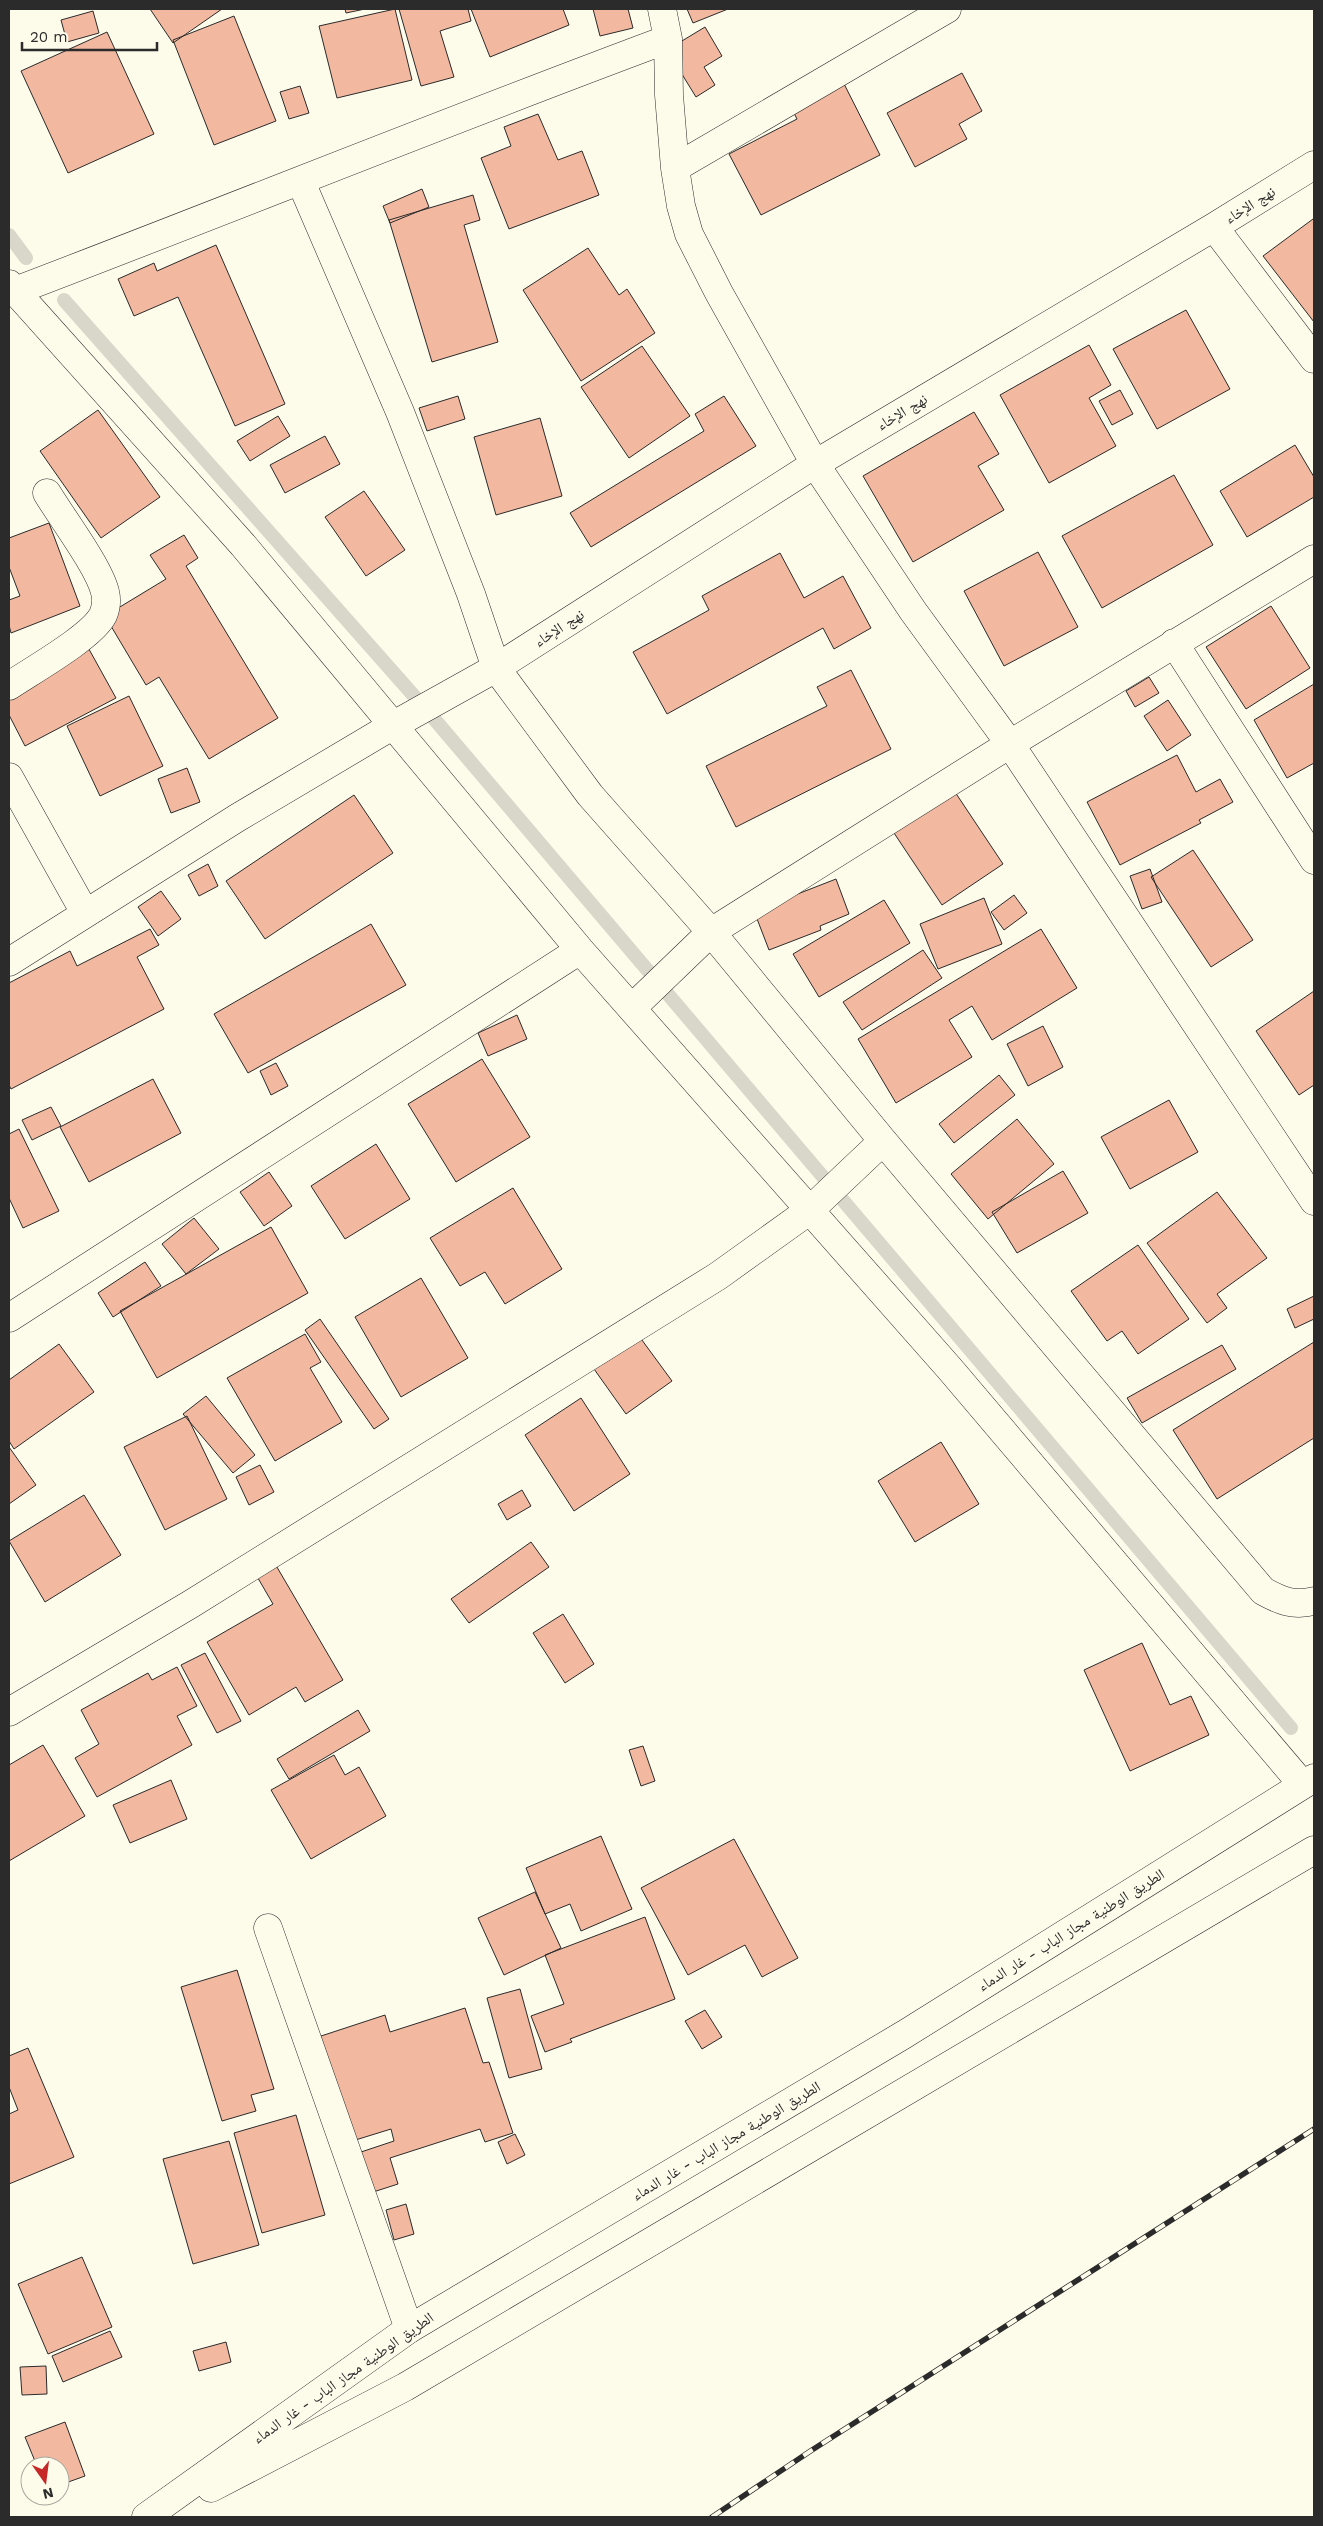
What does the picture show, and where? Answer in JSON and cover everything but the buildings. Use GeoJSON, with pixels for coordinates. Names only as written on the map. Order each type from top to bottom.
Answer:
{"type":"FeatureCollection","features":[{"type":"Feature","properties":{"kind":"street"},"geometry":{"type":"LineString","coordinates":[[662,9],[668,38],[669,95],[675,168],[681,206],[690,234],[719,293],[815,464],[913,611],[1010,744],[1310,1184]]}},
{"type":"Feature","properties":{"kind":"street"},"geometry":{"type":"LineString","coordinates":[[675,168],[947,9]]}},
{"type":"Feature","properties":{"kind":"street"},"geometry":{"type":"LineString","coordinates":[[668,38],[477,110],[301,182],[12,287],[243,545],[580,950],[950,1369],[1308,1781]]}},
{"type":"Feature","properties":{"kind":"street","name":"نهج الإخاء"},"geometry":{"type":"LineString","coordinates":[[9,962],[237,818],[392,726],[496,668],[815,464],[1214,227],[1314,165]]}},
{"type":"Feature","properties":{"kind":"street"},"geometry":{"type":"LineString","coordinates":[[301,182],[400,412],[471,594],[496,668],[590,795],[711,932],[883,1141],[1263,1591],[1281,1602],[1296,1604],[1314,1601]]}},
{"type":"Feature","properties":{"kind":"street"},"geometry":{"type":"LineString","coordinates":[[1214,227],[1314,359]]}},
{"type":"Feature","properties":{"kind":"street"},"geometry":{"type":"LineString","coordinates":[[9,686],[91,630],[102,616],[106,606],[105,593],[99,578],[47,493]]}},
{"type":"Feature","properties":{"kind":"street"},"geometry":{"type":"LineString","coordinates":[[632,1008],[711,932],[1010,744],[1314,559]]}},
{"type":"Feature","properties":{"kind":"street"},"geometry":{"type":"LineString","coordinates":[[1174,643],[1314,860]]}},
{"type":"Feature","properties":{"kind":"street"},"geometry":{"type":"LineString","coordinates":[[9,777],[85,913]]}},
{"type":"Feature","properties":{"kind":"street"},"geometry":{"type":"LineString","coordinates":[[9,1318],[580,950]]}},
{"type":"Feature","properties":{"kind":"street"},"geometry":{"type":"LineString","coordinates":[[9,1712],[191,1604],[718,1276],[810,1210],[883,1141]]}},
{"type":"Feature","properties":{"kind":"street","name":"الطريق الوطنية مجاز الباب - غار الدماء"},"geometry":{"type":"LineString","coordinates":[[146,2517],[409,2329],[905,2034],[1308,1781]]}},
{"type":"Feature","properties":{"kind":"street","name":"الطريق الوطنية مجاز الباب - غار الدماء"},"geometry":{"type":"LineString","coordinates":[[154,2517],[405,2388],[1314,1850]]}},
{"type":"Feature","properties":{"kind":"street"},"geometry":{"type":"LineString","coordinates":[[268,1928],[409,2329]]}},
{"type":"Feature","properties":{"kind":"waterway"},"geometry":{"type":"LineString","coordinates":[[9,235],[26,258]]}},
{"type":"Feature","properties":{"kind":"waterway"},"geometry":{"type":"LineString","coordinates":[[64,300],[430,714],[1291,1728]]}},
{"type":"Feature","properties":{"kind":"railway"},"geometry":{"type":"LineString","coordinates":[[712,2517],[812,2450],[1314,2129]]}}]}
